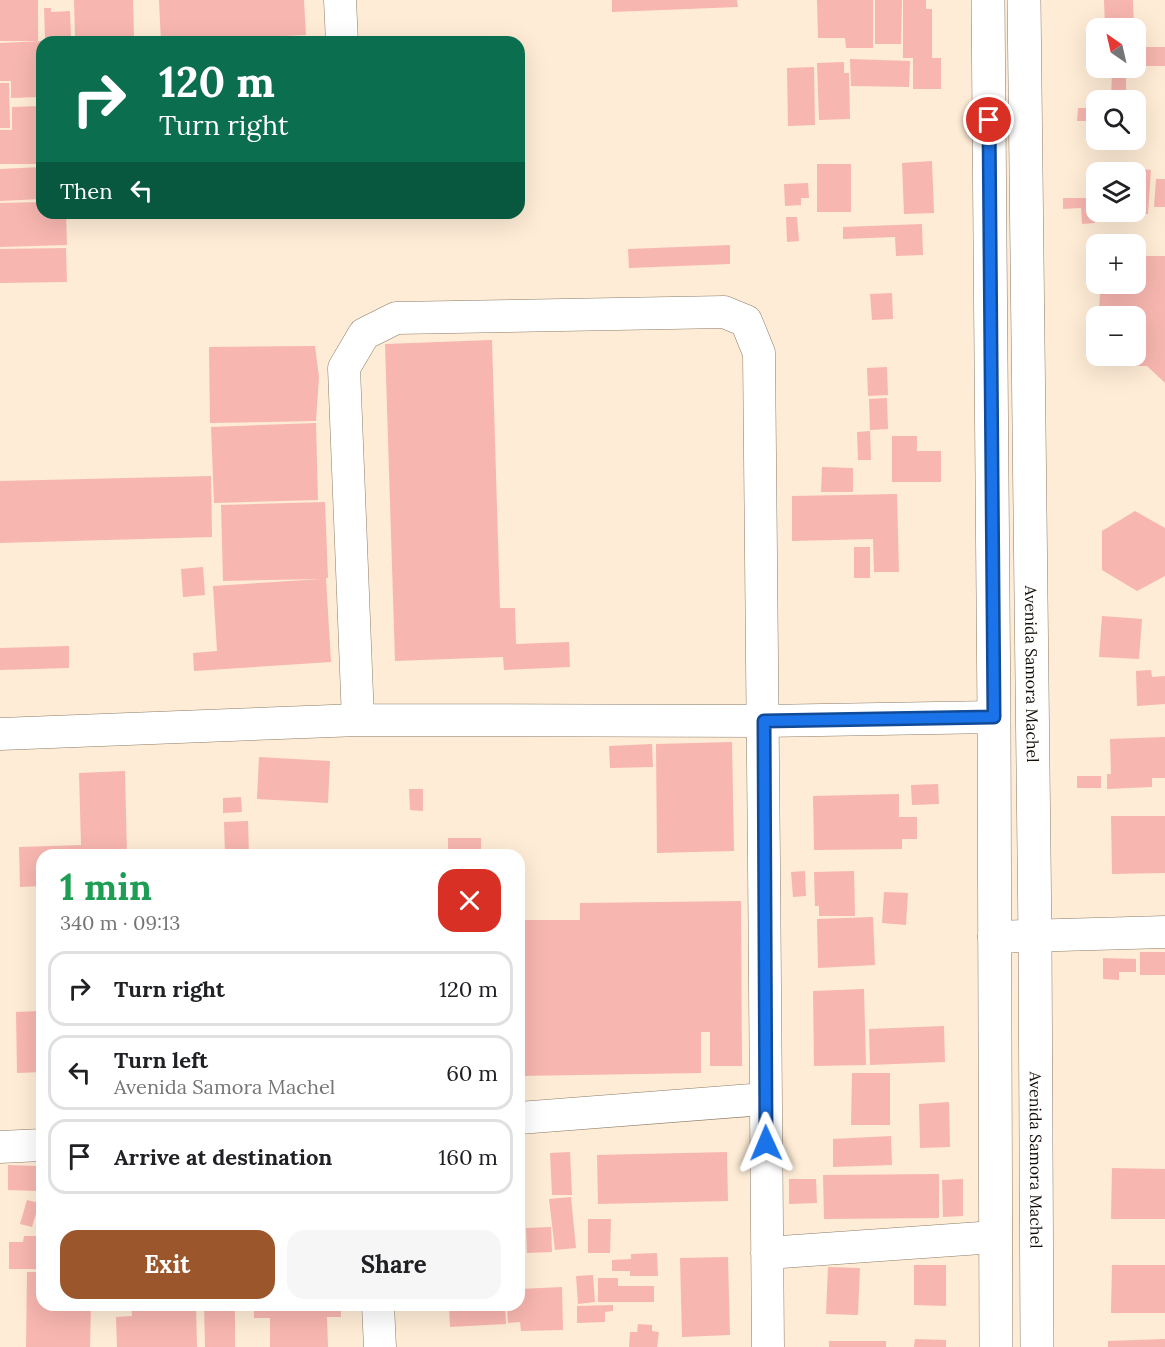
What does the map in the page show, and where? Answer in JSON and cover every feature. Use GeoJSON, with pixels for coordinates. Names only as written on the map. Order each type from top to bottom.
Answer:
{"type":"FeatureCollection","features":[{"type":"Feature","properties":{"kind":"highway"},"geometry":{"type":"LineString","coordinates":[[988,0],[996,1347]]}},
{"type":"Feature","properties":{"kind":"highway","name":"Avenida Samora Machel"},"geometry":{"type":"LineString","coordinates":[[1024,0],[1035,937],[1037,1347]]}},
{"type":"Feature","properties":{"kind":"street"},"geometry":{"type":"LineString","coordinates":[[340,0],[342,36]]}},
{"type":"Feature","properties":{"kind":"street"},"geometry":{"type":"LineString","coordinates":[[358,720],[344,368],[364,334],[396,318],[724,312],[746,321],[759,353],[768,1347]]}},
{"type":"Feature","properties":{"kind":"street"},"geometry":{"type":"LineString","coordinates":[[0,734],[358,720],[764,721],[994,717]]}},
{"type":"Feature","properties":{"kind":"street"},"geometry":{"type":"LineString","coordinates":[[994,937],[1165,932]]}},
{"type":"Feature","properties":{"kind":"street"},"geometry":{"type":"LineString","coordinates":[[525,1118],[765,1099]]}},
{"type":"Feature","properties":{"kind":"street"},"geometry":{"type":"LineString","coordinates":[[0,1147],[36,1145]]}},
{"type":"Feature","properties":{"kind":"street"},"geometry":{"type":"LineString","coordinates":[[767,1253],[995,1237]]}},
{"type":"Feature","properties":{"kind":"street"},"geometry":{"type":"LineString","coordinates":[[378,1311],[380,1347]]}},
{"type":"Feature","properties":{"kind":"building"},"geometry":{"type":"Polygon","coordinates":[[[0,0],[38,0],[36,41],[0,41],[0,0]]]}},
{"type":"Feature","properties":{"kind":"building"},"geometry":{"type":"Polygon","coordinates":[[[74,0],[133,0],[134,36],[75,36],[74,0]]]}},
{"type":"Feature","properties":{"kind":"building"},"geometry":{"type":"Polygon","coordinates":[[[159,0],[304,0],[306,35],[161,36],[159,0]]]}},
{"type":"Feature","properties":{"kind":"building"},"geometry":{"type":"Polygon","coordinates":[[[612,0],[737,0],[738,7],[612,12],[612,0]]]}},
{"type":"Feature","properties":{"kind":"building"},"geometry":{"type":"Polygon","coordinates":[[[817,0],[873,0],[873,48],[846,48],[845,38],[818,38],[817,0]]]}},
{"type":"Feature","properties":{"kind":"building"},"geometry":{"type":"Polygon","coordinates":[[[875,0],[902,0],[901,44],[875,44],[875,0]]]}},
{"type":"Feature","properties":{"kind":"building"},"geometry":{"type":"Polygon","coordinates":[[[903,0],[926,0],[926,9],[932,9],[932,58],[941,58],[941,89],[913,89],[913,58],[903,58],[903,0]]]}},
{"type":"Feature","properties":{"kind":"building"},"geometry":{"type":"Polygon","coordinates":[[[1104,0],[1133,0],[1134,18],[1105,18],[1104,0]]]}},
{"type":"Feature","properties":{"kind":"building"},"geometry":{"type":"Polygon","coordinates":[[[44,8],[51,8],[51,12],[70,11],[71,36],[45,36],[44,8]]]}},
{"type":"Feature","properties":{"kind":"building"},"geometry":{"type":"Polygon","coordinates":[[[36,41],[36,97],[11,98],[11,81],[0,81],[0,43],[36,41]]]}},
{"type":"Feature","properties":{"kind":"building"},"geometry":{"type":"Polygon","coordinates":[[[1146,47],[1165,47],[1165,66],[1146,66],[1146,47]]]}},
{"type":"Feature","properties":{"kind":"building"},"geometry":{"type":"Polygon","coordinates":[[[850,59],[910,61],[909,87],[851,86],[850,59]]]}},
{"type":"Feature","properties":{"kind":"building"},"geometry":{"type":"Polygon","coordinates":[[[844,62],[844,73],[849,73],[850,119],[819,120],[817,63],[844,62]]]}},
{"type":"Feature","properties":{"kind":"building"},"geometry":{"type":"Polygon","coordinates":[[[814,67],[815,125],[788,126],[787,68],[814,67]]]}},
{"type":"Feature","properties":{"kind":"building"},"geometry":{"type":"Polygon","coordinates":[[[1112,78],[1126,78],[1126,90],[1111,90],[1112,78]]]}},
{"type":"Feature","properties":{"kind":"building"},"geometry":{"type":"Polygon","coordinates":[[[0,83],[9,83],[10,128],[0,128],[0,83]]]}},
{"type":"Feature","properties":{"kind":"building"},"geometry":{"type":"Polygon","coordinates":[[[36,106],[36,164],[0,164],[0,130],[12,130],[12,107],[36,106]]]}},
{"type":"Feature","properties":{"kind":"building"},"geometry":{"type":"Polygon","coordinates":[[[1078,108],[1086,108],[1086,121],[1077,121],[1078,108]]]}},
{"type":"Feature","properties":{"kind":"building"},"geometry":{"type":"Polygon","coordinates":[[[932,161],[934,213],[904,214],[902,163],[932,161]]]}},
{"type":"Feature","properties":{"kind":"building"},"geometry":{"type":"Polygon","coordinates":[[[817,164],[851,164],[851,212],[817,212],[817,164]]]}},
{"type":"Feature","properties":{"kind":"building"},"geometry":{"type":"Polygon","coordinates":[[[36,167],[36,199],[0,201],[0,169],[36,167]]]}},
{"type":"Feature","properties":{"kind":"building"},"geometry":{"type":"Polygon","coordinates":[[[1146,170],[1151,170],[1148,214],[1146,214],[1146,170]]]}},
{"type":"Feature","properties":{"kind":"building"},"geometry":{"type":"Polygon","coordinates":[[[1156,179],[1165,179],[1165,207],[1154,207],[1156,179]]]}},
{"type":"Feature","properties":{"kind":"building"},"geometry":{"type":"Polygon","coordinates":[[[808,183],[809,198],[801,198],[801,205],[785,206],[784,184],[808,183]]]}},
{"type":"Feature","properties":{"kind":"building"},"geometry":{"type":"Polygon","coordinates":[[[1063,198],[1086,198],[1086,222],[1095,223],[1082,224],[1081,208],[1063,209],[1063,198]]]}},
{"type":"Feature","properties":{"kind":"building"},"geometry":{"type":"Polygon","coordinates":[[[36,202],[36,219],[66,219],[67,245],[0,247],[0,203],[36,202]]]}},
{"type":"Feature","properties":{"kind":"building"},"geometry":{"type":"Polygon","coordinates":[[[786,217],[797,217],[799,241],[787,242],[786,217]]]}},
{"type":"Feature","properties":{"kind":"building"},"geometry":{"type":"Polygon","coordinates":[[[922,224],[923,255],[896,256],[895,237],[843,239],[843,227],[922,224]]]}},
{"type":"Feature","properties":{"kind":"building"},"geometry":{"type":"Polygon","coordinates":[[[730,245],[730,264],[629,268],[628,249],[730,245]]]}},
{"type":"Feature","properties":{"kind":"building"},"geometry":{"type":"Polygon","coordinates":[[[66,248],[67,282],[0,283],[0,249],[66,248]]]}},
{"type":"Feature","properties":{"kind":"building"},"geometry":{"type":"Polygon","coordinates":[[[1146,256],[1165,256],[1165,383],[1146,366],[1146,306],[1099,306],[1100,294],[1146,294],[1146,256]]]}},
{"type":"Feature","properties":{"kind":"building"},"geometry":{"type":"Polygon","coordinates":[[[892,293],[893,319],[872,320],[870,294],[892,293]]]}},
{"type":"Feature","properties":{"kind":"building"},"geometry":{"type":"Polygon","coordinates":[[[492,340],[500,608],[515,608],[516,644],[569,642],[570,667],[504,670],[503,657],[395,661],[385,344],[492,340]]]}},
{"type":"Feature","properties":{"kind":"building"},"geometry":{"type":"Polygon","coordinates":[[[315,346],[319,377],[316,421],[210,423],[209,347],[315,346]]]}},
{"type":"Feature","properties":{"kind":"building"},"geometry":{"type":"Polygon","coordinates":[[[887,367],[888,395],[868,396],[867,368],[887,367]]]}},
{"type":"Feature","properties":{"kind":"building"},"geometry":{"type":"Polygon","coordinates":[[[887,398],[888,429],[870,430],[869,399],[887,398]]]}},
{"type":"Feature","properties":{"kind":"building"},"geometry":{"type":"Polygon","coordinates":[[[316,423],[318,500],[214,503],[211,427],[316,423]]]}},
{"type":"Feature","properties":{"kind":"building"},"geometry":{"type":"Polygon","coordinates":[[[870,431],[871,460],[858,460],[857,432],[870,431]]]}},
{"type":"Feature","properties":{"kind":"building"},"geometry":{"type":"Polygon","coordinates":[[[892,436],[917,436],[917,451],[941,451],[941,482],[892,482],[892,436]]]}},
{"type":"Feature","properties":{"kind":"building"},"geometry":{"type":"Polygon","coordinates":[[[822,467],[853,468],[853,492],[821,492],[822,467]]]}},
{"type":"Feature","properties":{"kind":"building"},"geometry":{"type":"Polygon","coordinates":[[[211,476],[212,537],[0,543],[0,481],[211,476]]]}},
{"type":"Feature","properties":{"kind":"building"},"geometry":{"type":"Polygon","coordinates":[[[897,494],[899,572],[874,572],[873,539],[792,541],[792,496],[897,494]]]}},
{"type":"Feature","properties":{"kind":"building"},"geometry":{"type":"Polygon","coordinates":[[[325,502],[328,578],[326,578],[331,662],[194,671],[193,653],[217,651],[213,586],[321,579],[223,581],[221,505],[325,502]]]}},
{"type":"Feature","properties":{"kind":"building"},"geometry":{"type":"Polygon","coordinates":[[[1135,511],[1165,528],[1165,576],[1137,591],[1102,570],[1102,531],[1135,511]]]}},
{"type":"Feature","properties":{"kind":"building"},"geometry":{"type":"Polygon","coordinates":[[[854,547],[870,547],[870,578],[854,578],[854,547]]]}},
{"type":"Feature","properties":{"kind":"building"},"geometry":{"type":"Polygon","coordinates":[[[203,567],[205,595],[183,597],[181,569],[203,567]]]}},
{"type":"Feature","properties":{"kind":"building"},"geometry":{"type":"Polygon","coordinates":[[[1102,616],[1142,619],[1139,659],[1099,657],[1102,616]]]}},
{"type":"Feature","properties":{"kind":"building"},"geometry":{"type":"Polygon","coordinates":[[[69,646],[69,668],[0,670],[0,648],[69,646]]]}},
{"type":"Feature","properties":{"kind":"building"},"geometry":{"type":"Polygon","coordinates":[[[1151,670],[1152,677],[1165,676],[1165,704],[1137,706],[1136,671],[1151,670]]]}},
{"type":"Feature","properties":{"kind":"building"},"geometry":{"type":"Polygon","coordinates":[[[1165,737],[1165,778],[1152,778],[1152,787],[1107,789],[1107,774],[1111,774],[1110,739],[1165,737]]]}},
{"type":"Feature","properties":{"kind":"building"},"geometry":{"type":"Polygon","coordinates":[[[732,742],[734,851],[657,853],[656,744],[732,742]]]}},
{"type":"Feature","properties":{"kind":"building"},"geometry":{"type":"Polygon","coordinates":[[[652,744],[653,767],[610,768],[609,746],[652,744]]]}},
{"type":"Feature","properties":{"kind":"building"},"geometry":{"type":"Polygon","coordinates":[[[259,757],[330,761],[328,803],[257,799],[259,757]]]}},
{"type":"Feature","properties":{"kind":"building"},"geometry":{"type":"Polygon","coordinates":[[[125,771],[127,849],[36,849],[36,886],[20,887],[19,847],[81,845],[79,773],[125,771]]]}},
{"type":"Feature","properties":{"kind":"building"},"geometry":{"type":"Polygon","coordinates":[[[1077,776],[1101,776],[1101,788],[1077,788],[1077,776]]]}},
{"type":"Feature","properties":{"kind":"building"},"geometry":{"type":"Polygon","coordinates":[[[938,784],[939,804],[912,805],[911,785],[938,784]]]}},
{"type":"Feature","properties":{"kind":"building"},"geometry":{"type":"Polygon","coordinates":[[[409,789],[423,789],[423,811],[410,810],[409,789]]]}},
{"type":"Feature","properties":{"kind":"building"},"geometry":{"type":"Polygon","coordinates":[[[899,794],[899,817],[917,817],[917,839],[902,839],[902,849],[814,850],[813,796],[899,794]]]}},
{"type":"Feature","properties":{"kind":"building"},"geometry":{"type":"Polygon","coordinates":[[[241,797],[242,812],[223,813],[223,798],[241,797]]]}},
{"type":"Feature","properties":{"kind":"building"},"geometry":{"type":"Polygon","coordinates":[[[1111,816],[1165,816],[1165,873],[1112,874],[1111,816]]]}},
{"type":"Feature","properties":{"kind":"building"},"geometry":{"type":"Polygon","coordinates":[[[248,821],[249,849],[225,849],[224,822],[248,821]]]}},
{"type":"Feature","properties":{"kind":"building"},"geometry":{"type":"Polygon","coordinates":[[[448,838],[481,838],[481,849],[448,849],[448,838]]]}},
{"type":"Feature","properties":{"kind":"building"},"geometry":{"type":"Polygon","coordinates":[[[805,871],[806,896],[793,897],[791,872],[805,871]]]}},
{"type":"Feature","properties":{"kind":"building"},"geometry":{"type":"Polygon","coordinates":[[[854,871],[855,916],[819,916],[819,906],[815,906],[814,872],[854,871]]]}},
{"type":"Feature","properties":{"kind":"building"},"geometry":{"type":"Polygon","coordinates":[[[884,892],[908,893],[906,925],[882,923],[884,892]]]}},
{"type":"Feature","properties":{"kind":"building"},"geometry":{"type":"Polygon","coordinates":[[[741,901],[742,1066],[710,1066],[710,1032],[701,1032],[701,1073],[525,1076],[525,920],[580,920],[580,903],[741,901]]]}},
{"type":"Feature","properties":{"kind":"building"},"geometry":{"type":"Polygon","coordinates":[[[873,917],[875,965],[818,968],[817,919],[873,917]]]}},
{"type":"Feature","properties":{"kind":"building"},"geometry":{"type":"Polygon","coordinates":[[[1140,952],[1165,952],[1165,975],[1140,975],[1140,952]]]}},
{"type":"Feature","properties":{"kind":"building"},"geometry":{"type":"Polygon","coordinates":[[[1103,958],[1136,959],[1136,972],[1119,972],[1119,980],[1103,979],[1103,958]]]}},
{"type":"Feature","properties":{"kind":"building"},"geometry":{"type":"Polygon","coordinates":[[[864,989],[866,1065],[814,1066],[813,991],[864,989]]]}},
{"type":"Feature","properties":{"kind":"building"},"geometry":{"type":"Polygon","coordinates":[[[36,1011],[36,1072],[17,1073],[16,1012],[36,1011]]]}},
{"type":"Feature","properties":{"kind":"building"},"geometry":{"type":"Polygon","coordinates":[[[944,1026],[945,1062],[870,1065],[869,1029],[944,1026]]]}},
{"type":"Feature","properties":{"kind":"building"},"geometry":{"type":"Polygon","coordinates":[[[852,1073],[890,1073],[890,1125],[851,1125],[852,1073]]]}},
{"type":"Feature","properties":{"kind":"building"},"geometry":{"type":"Polygon","coordinates":[[[949,1102],[950,1147],[920,1148],[919,1104],[949,1102]]]}},
{"type":"Feature","properties":{"kind":"building"},"geometry":{"type":"Polygon","coordinates":[[[891,1136],[892,1165],[833,1167],[833,1139],[891,1136]]]}},
{"type":"Feature","properties":{"kind":"building"},"geometry":{"type":"Polygon","coordinates":[[[570,1152],[572,1195],[552,1195],[550,1153],[570,1152]]]}},
{"type":"Feature","properties":{"kind":"building"},"geometry":{"type":"Polygon","coordinates":[[[727,1152],[728,1201],[598,1204],[597,1155],[727,1152]]]}},
{"type":"Feature","properties":{"kind":"building"},"geometry":{"type":"Polygon","coordinates":[[[8,1165],[36,1166],[36,1191],[8,1190],[8,1165]]]}},
{"type":"Feature","properties":{"kind":"building"},"geometry":{"type":"Polygon","coordinates":[[[1112,1168],[1165,1169],[1165,1219],[1111,1219],[1112,1168]]]}},
{"type":"Feature","properties":{"kind":"building"},"geometry":{"type":"Polygon","coordinates":[[[939,1174],[939,1218],[824,1219],[823,1175],[939,1174]]]}},
{"type":"Feature","properties":{"kind":"building"},"geometry":{"type":"Polygon","coordinates":[[[789,1179],[816,1179],[817,1203],[789,1204],[789,1179]]]}},
{"type":"Feature","properties":{"kind":"building"},"geometry":{"type":"Polygon","coordinates":[[[963,1179],[963,1216],[943,1217],[942,1180],[963,1179]]]}},
{"type":"Feature","properties":{"kind":"building"},"geometry":{"type":"Polygon","coordinates":[[[571,1197],[576,1248],[555,1250],[549,1199],[571,1197]]]}},
{"type":"Feature","properties":{"kind":"building"},"geometry":{"type":"Polygon","coordinates":[[[27,1200],[36,1202],[32,1227],[20,1224],[27,1200]]]}},
{"type":"Feature","properties":{"kind":"building"},"geometry":{"type":"Polygon","coordinates":[[[588,1219],[611,1219],[610,1253],[588,1253],[588,1219]]]}},
{"type":"Feature","properties":{"kind":"building"},"geometry":{"type":"Polygon","coordinates":[[[551,1227],[552,1252],[527,1253],[526,1228],[551,1227]]]}},
{"type":"Feature","properties":{"kind":"building"},"geometry":{"type":"Polygon","coordinates":[[[24,1236],[36,1236],[36,1269],[9,1269],[9,1242],[23,1242],[24,1236]]]}},
{"type":"Feature","properties":{"kind":"building"},"geometry":{"type":"Polygon","coordinates":[[[657,1253],[658,1276],[630,1276],[630,1271],[612,1271],[612,1260],[631,1259],[631,1254],[657,1253]]]}},
{"type":"Feature","properties":{"kind":"building"},"geometry":{"type":"Polygon","coordinates":[[[728,1257],[730,1335],[682,1337],[680,1258],[728,1257]]]}},
{"type":"Feature","properties":{"kind":"building"},"geometry":{"type":"Polygon","coordinates":[[[914,1265],[946,1265],[946,1306],[914,1305],[914,1265]]]}},
{"type":"Feature","properties":{"kind":"building"},"geometry":{"type":"Polygon","coordinates":[[[1112,1265],[1165,1265],[1165,1313],[1111,1313],[1112,1265]]]}},
{"type":"Feature","properties":{"kind":"building"},"geometry":{"type":"Polygon","coordinates":[[[828,1267],[860,1268],[858,1315],[826,1314],[828,1267]]]}},
{"type":"Feature","properties":{"kind":"building"},"geometry":{"type":"Polygon","coordinates":[[[27,1272],[36,1272],[36,1311],[91,1311],[90,1347],[26,1347],[27,1272]]]}},
{"type":"Feature","properties":{"kind":"building"},"geometry":{"type":"Polygon","coordinates":[[[593,1275],[595,1302],[578,1304],[576,1276],[593,1275]]]}},
{"type":"Feature","properties":{"kind":"building"},"geometry":{"type":"Polygon","coordinates":[[[598,1278],[618,1278],[618,1286],[654,1286],[654,1302],[598,1302],[598,1278]]]}},
{"type":"Feature","properties":{"kind":"building"},"geometry":{"type":"Polygon","coordinates":[[[562,1287],[563,1330],[521,1331],[520,1322],[508,1323],[507,1311],[525,1311],[525,1289],[562,1287]]]}},
{"type":"Feature","properties":{"kind":"building"},"geometry":{"type":"Polygon","coordinates":[[[613,1305],[613,1311],[605,1312],[605,1322],[577,1323],[577,1306],[613,1305]]]}},
{"type":"Feature","properties":{"kind":"building"},"geometry":{"type":"Polygon","coordinates":[[[132,1311],[196,1311],[197,1347],[117,1347],[116,1317],[132,1316],[132,1311]]]}},
{"type":"Feature","properties":{"kind":"building"},"geometry":{"type":"Polygon","coordinates":[[[204,1311],[235,1311],[235,1347],[205,1347],[204,1311]]]}},
{"type":"Feature","properties":{"kind":"building"},"geometry":{"type":"Polygon","coordinates":[[[254,1311],[341,1311],[341,1317],[327,1317],[328,1347],[270,1347],[270,1318],[254,1318],[254,1311]]]}},
{"type":"Feature","properties":{"kind":"building"},"geometry":{"type":"Polygon","coordinates":[[[449,1311],[505,1311],[506,1324],[450,1327],[449,1311]]]}},
{"type":"Feature","properties":{"kind":"building"},"geometry":{"type":"Polygon","coordinates":[[[638,1324],[652,1325],[652,1331],[659,1332],[657,1347],[629,1347],[630,1332],[637,1332],[638,1324]]]}},
{"type":"Feature","properties":{"kind":"building"},"geometry":{"type":"Polygon","coordinates":[[[915,1339],[946,1340],[946,1347],[914,1347],[915,1339]]]}},
{"type":"Feature","properties":{"kind":"building"},"geometry":{"type":"Polygon","coordinates":[[[1165,1339],[1165,1347],[1108,1347],[1108,1341],[1165,1339]]]}},
{"type":"Feature","properties":{"kind":"building"},"geometry":{"type":"Polygon","coordinates":[[[829,1341],[886,1341],[886,1347],[829,1347],[829,1341]]]}},
{"type":"Feature","properties":{"kind":"route"},"geometry":{"type":"LineString","coordinates":[[766,1143],[764,721],[994,717],[989,120]]}}]}
